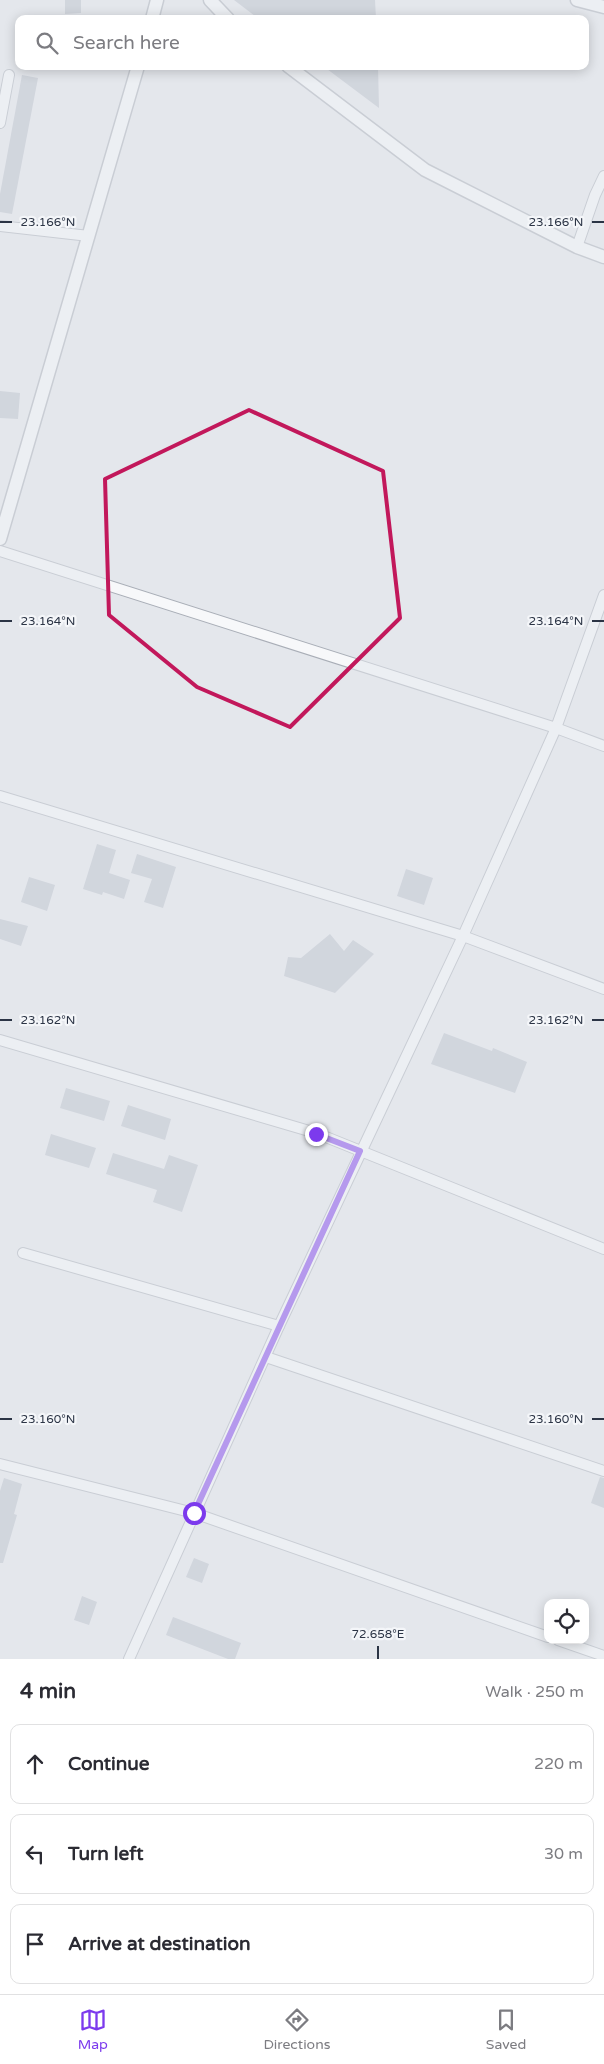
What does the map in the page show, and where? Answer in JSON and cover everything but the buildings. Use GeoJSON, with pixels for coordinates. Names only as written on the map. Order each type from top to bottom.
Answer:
{"type":"FeatureCollection","features":[{"type":"Feature","properties":{"kind":"street"},"geometry":{"type":"LineString","coordinates":[[153,15],[157,0]]}},
{"type":"Feature","properties":{"kind":"street"},"geometry":{"type":"LineString","coordinates":[[210,0],[224,15]]}},
{"type":"Feature","properties":{"kind":"street"},"geometry":{"type":"LineString","coordinates":[[577,0],[604,7]]}},
{"type":"Feature","properties":{"kind":"street"},"geometry":{"type":"LineString","coordinates":[[0,539],[137,70]]}},
{"type":"Feature","properties":{"kind":"street"},"geometry":{"type":"LineString","coordinates":[[293,70],[424,170],[577,247],[604,256]]}},
{"type":"Feature","properties":{"kind":"street"},"geometry":{"type":"LineString","coordinates":[[0,123],[1,108],[8,76]]}},
{"type":"Feature","properties":{"kind":"street"},"geometry":{"type":"LineString","coordinates":[[577,247],[595,195],[604,176]]}},
{"type":"Feature","properties":{"kind":"street"},"geometry":{"type":"LineString","coordinates":[[0,226],[89,236]]}},
{"type":"Feature","properties":{"kind":"street"},"geometry":{"type":"LineString","coordinates":[[0,551],[556,728],[604,746]]}},
{"type":"Feature","properties":{"kind":"street"},"geometry":{"type":"LineString","coordinates":[[129,1659],[360,1151],[464,936],[556,728],[604,595]]}},
{"type":"Feature","properties":{"kind":"street"},"geometry":{"type":"LineString","coordinates":[[0,796],[464,936],[604,989]]}},
{"type":"Feature","properties":{"kind":"street"},"geometry":{"type":"LineString","coordinates":[[0,1040],[316,1134],[604,1249]]}},
{"type":"Feature","properties":{"kind":"street"},"geometry":{"type":"LineString","coordinates":[[23,1253],[279,1326]]}},
{"type":"Feature","properties":{"kind":"street"},"geometry":{"type":"LineString","coordinates":[[266,1356],[604,1471]]}},
{"type":"Feature","properties":{"kind":"street"},"geometry":{"type":"LineString","coordinates":[[0,1464],[194,1513],[544,1636]]}},
{"type":"Feature","properties":{"kind":"street"},"geometry":{"type":"LineString","coordinates":[[570,1644],[604,1656]]}},
{"type":"Feature","properties":{"kind":"highlighted area"},"geometry":{"type":"Polygon","coordinates":[[[249,410],[383,471],[400,618],[290,727],[197,687],[109,615],[105,479],[249,410]]]}},
{"type":"Feature","properties":{"kind":"route"},"geometry":{"type":"LineString","coordinates":[[194,1513],[360,1151],[316,1134]]}}]}
